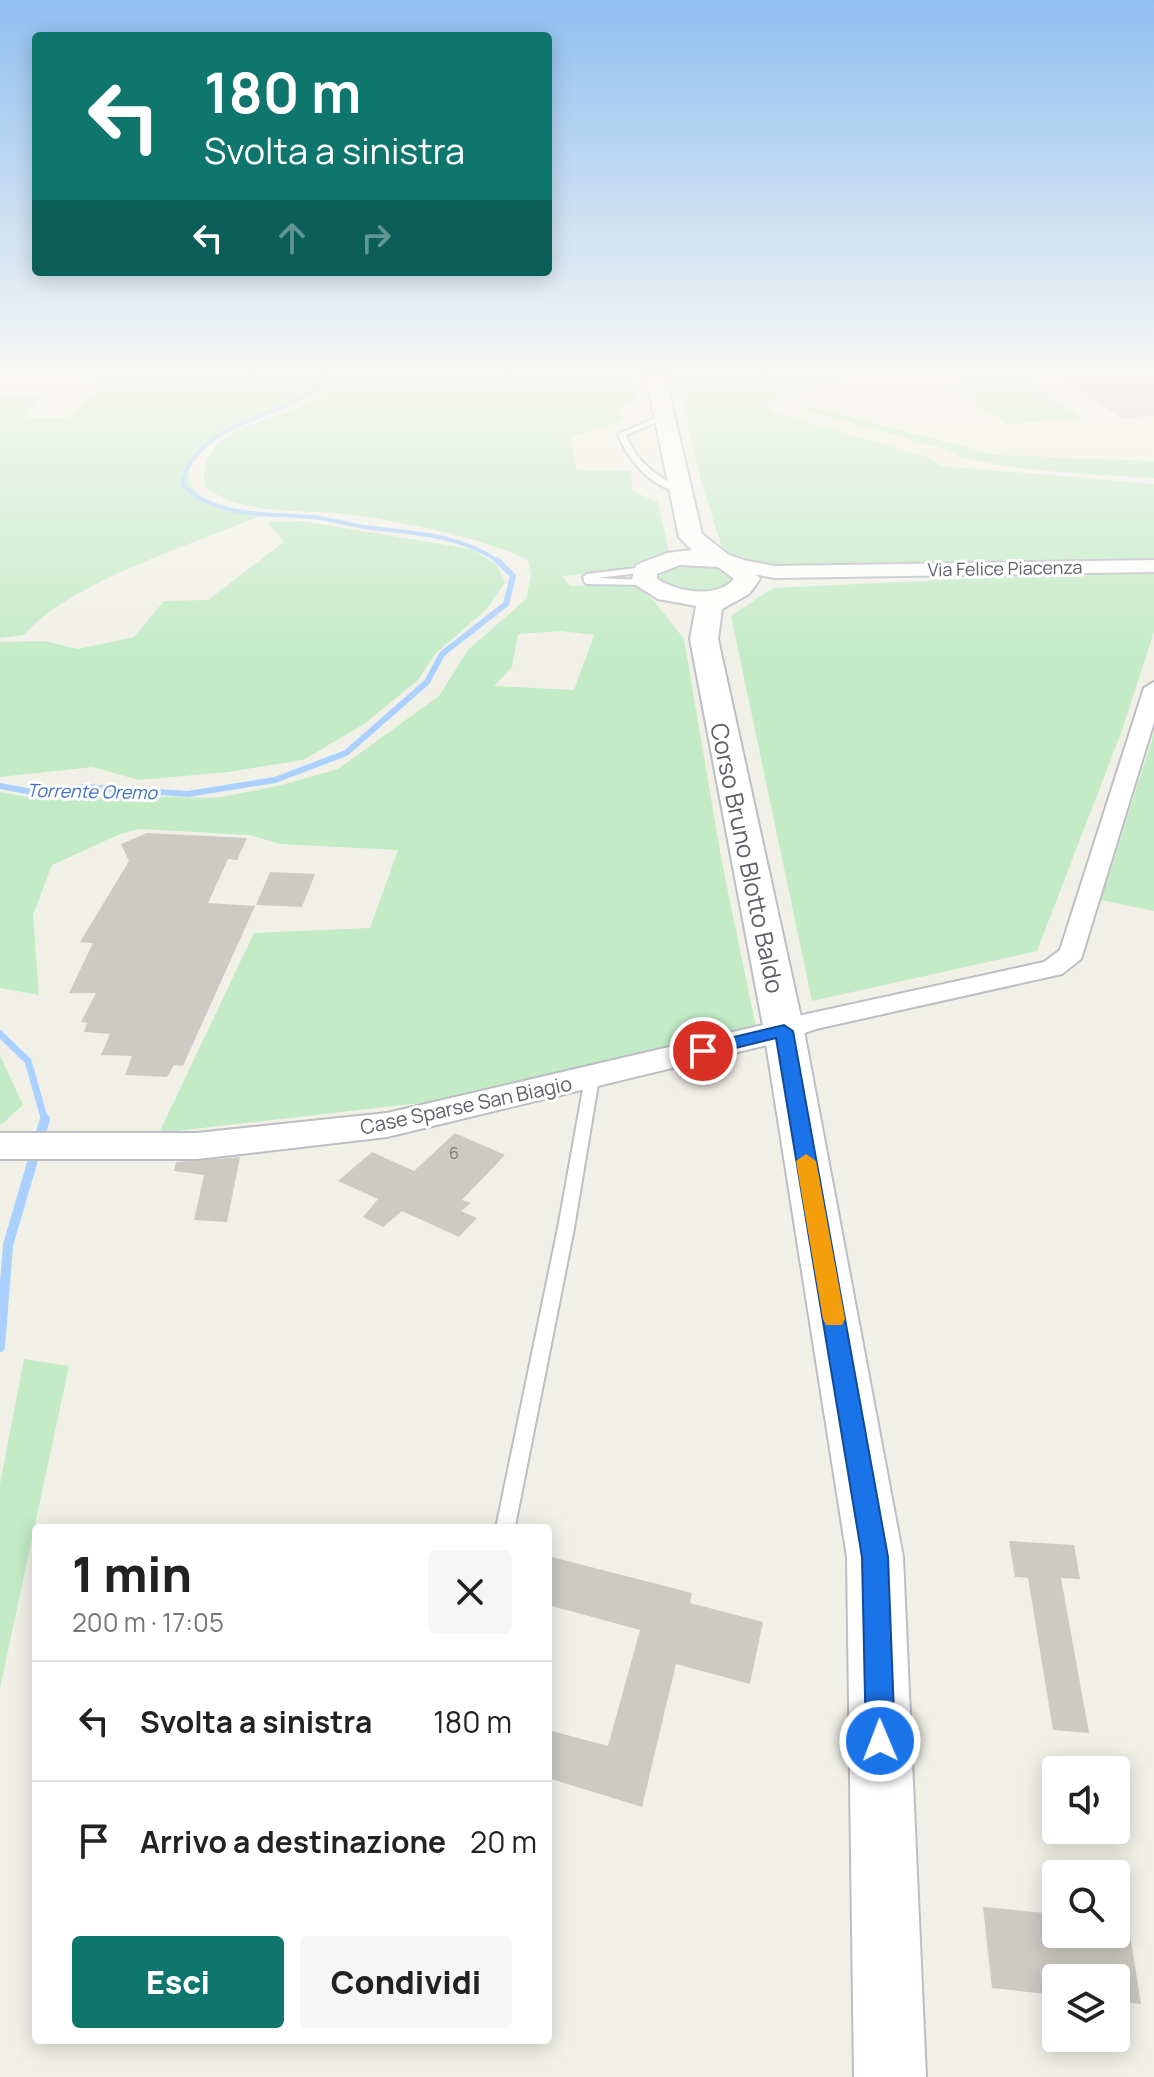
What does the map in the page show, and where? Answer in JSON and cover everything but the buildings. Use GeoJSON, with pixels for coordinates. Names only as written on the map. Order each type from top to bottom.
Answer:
{"type":"FeatureCollection","features":[{"type":"Feature","properties":{"kind":"main road"},"geometry":{"type":"LineString","coordinates":[[675,473],[691,537],[707,553],[733,570]]}},
{"type":"Feature","properties":{"kind":"main road"},"geometry":{"type":"LineString","coordinates":[[691,537],[676,558],[645,576],[675,597],[720,597],[733,570]]}},
{"type":"Feature","properties":{"kind":"main road"},"geometry":{"type":"LineString","coordinates":[[676,558],[733,570]]}},
{"type":"Feature","properties":{"kind":"main road","name":"Corso Bruno Blotto Baldo"},"geometry":{"type":"LineString","coordinates":[[675,597],[704,639]]}},
{"type":"Feature","properties":{"kind":"main road","name":"Corso Bruno Blotto Baldo"},"geometry":{"type":"LineString","coordinates":[[720,597],[709,607],[704,639],[784,1031],[875,1557],[890,2077]]}},
{"type":"Feature","properties":{"kind":"street","name":"Via Felice Piacenza"},"geometry":{"type":"LineString","coordinates":[[733,570],[1154,566]]}},
{"type":"Feature","properties":{"kind":"street"},"geometry":{"type":"LineString","coordinates":[[784,1031],[808,1022],[1053,968],[1072,953],[1154,688]]}},
{"type":"Feature","properties":{"kind":"street","name":"Case Sparse San Biagio"},"geometry":{"type":"LineString","coordinates":[[0,1146],[197,1146],[387,1125],[784,1031]]}},
{"type":"Feature","properties":{"kind":"lane"},"geometry":{"type":"LineString","coordinates":[[651,473],[661,482],[679,490]]}},
{"type":"Feature","properties":{"kind":"lane"},"geometry":{"type":"LineString","coordinates":[[645,576],[588,581],[587,577],[645,576]]}},
{"type":"Feature","properties":{"kind":"lane"},"geometry":{"type":"LineString","coordinates":[[505,1524],[566,1228],[592,1078]]}},
{"type":"Feature","properties":{"kind":"green space"},"geometry":{"type":"Polygon","coordinates":[[[0,473],[187,473],[198,495],[206,502],[225,510],[262,515],[135,566],[70,598],[24,635],[0,638],[0,473]]]}},
{"type":"Feature","properties":{"kind":"green space"},"geometry":{"type":"Polygon","coordinates":[[[206,473],[631,473],[632,491],[658,502],[669,552],[618,571],[562,576],[570,586],[635,585],[654,601],[684,639],[722,863],[756,1027],[446,1100],[159,1133],[254,933],[370,928],[398,850],[280,844],[250,835],[140,829],[120,834],[52,865],[33,915],[39,995],[0,988],[0,792],[31,798],[80,790],[125,796],[216,798],[278,786],[338,769],[439,696],[468,650],[526,599],[531,575],[528,560],[508,551],[426,528],[361,516],[240,504],[205,487],[206,473]],[[561,631],[518,634],[512,667],[494,686],[574,690],[594,635],[561,631]]]}},
{"type":"Feature","properties":{"kind":"green space"},"geometry":{"type":"Polygon","coordinates":[[[699,473],[1023,473],[1154,484],[1154,559],[768,566],[723,551],[699,473]]]}},
{"type":"Feature","properties":{"kind":"green space"},"geometry":{"type":"Polygon","coordinates":[[[1075,473],[1154,473],[1154,478],[1075,473]]]}},
{"type":"Feature","properties":{"kind":"green space"},"geometry":{"type":"Polygon","coordinates":[[[301,521],[471,549],[496,564],[505,582],[487,609],[435,654],[418,680],[364,724],[303,760],[228,772],[139,780],[92,767],[0,777],[0,642],[45,641],[78,649],[134,637],[164,601],[208,600],[284,542],[267,522],[301,521]]]}},
{"type":"Feature","properties":{"kind":"green space"},"geometry":{"type":"Polygon","coordinates":[[[706,562],[735,573],[734,585],[703,594],[658,585],[653,573],[662,566],[706,562]]]}},
{"type":"Feature","properties":{"kind":"green space"},"geometry":{"type":"Polygon","coordinates":[[[1154,574],[1154,632],[1121,733],[1037,951],[812,1001],[731,616],[773,588],[1003,577],[1154,574]]]}},
{"type":"Feature","properties":{"kind":"green space"},"geometry":{"type":"Polygon","coordinates":[[[1154,733],[1154,911],[1101,900],[1154,733]]]}},
{"type":"Feature","properties":{"kind":"green space"},"geometry":{"type":"Polygon","coordinates":[[[0,1055],[23,1105],[2,1124],[0,1124],[0,1055]]]}},
{"type":"Feature","properties":{"kind":"green space"},"geometry":{"type":"Polygon","coordinates":[[[24,1359],[69,1366],[35,1524],[32,1524],[32,1539],[0,1688],[0,1484],[24,1359]]]}},
{"type":"Feature","properties":{"kind":"waterway","name":"Torrente Oremo"},"geometry":{"type":"LineString","coordinates":[[187,473],[182,484],[195,495],[225,508],[434,536],[468,545],[499,562]]}},
{"type":"Feature","properties":{"kind":"waterway","name":"Torrente Oremo"},"geometry":{"type":"LineString","coordinates":[[0,786],[38,793],[85,787],[188,794],[275,780],[346,753],[427,682],[442,654],[506,604],[513,576],[499,562]]}},
{"type":"Feature","properties":{"kind":"waterway","name":"Torrente Oremo"},"geometry":{"type":"LineString","coordinates":[[0,1034],[28,1061],[45,1120]]}},
{"type":"Feature","properties":{"kind":"waterway","name":"Torrente Oremo"},"geometry":{"type":"LineString","coordinates":[[0,1347],[8,1245],[45,1120]]}},
{"type":"Feature","properties":{"kind":"slow traffic"},"geometry":{"type":"LineString","coordinates":[[806,1161],[834,1319]]}},
{"type":"Feature","properties":{"kind":"route"},"geometry":{"type":"LineString","coordinates":[[703,1051],[784,1031],[875,1557],[880,1741]]}}]}
